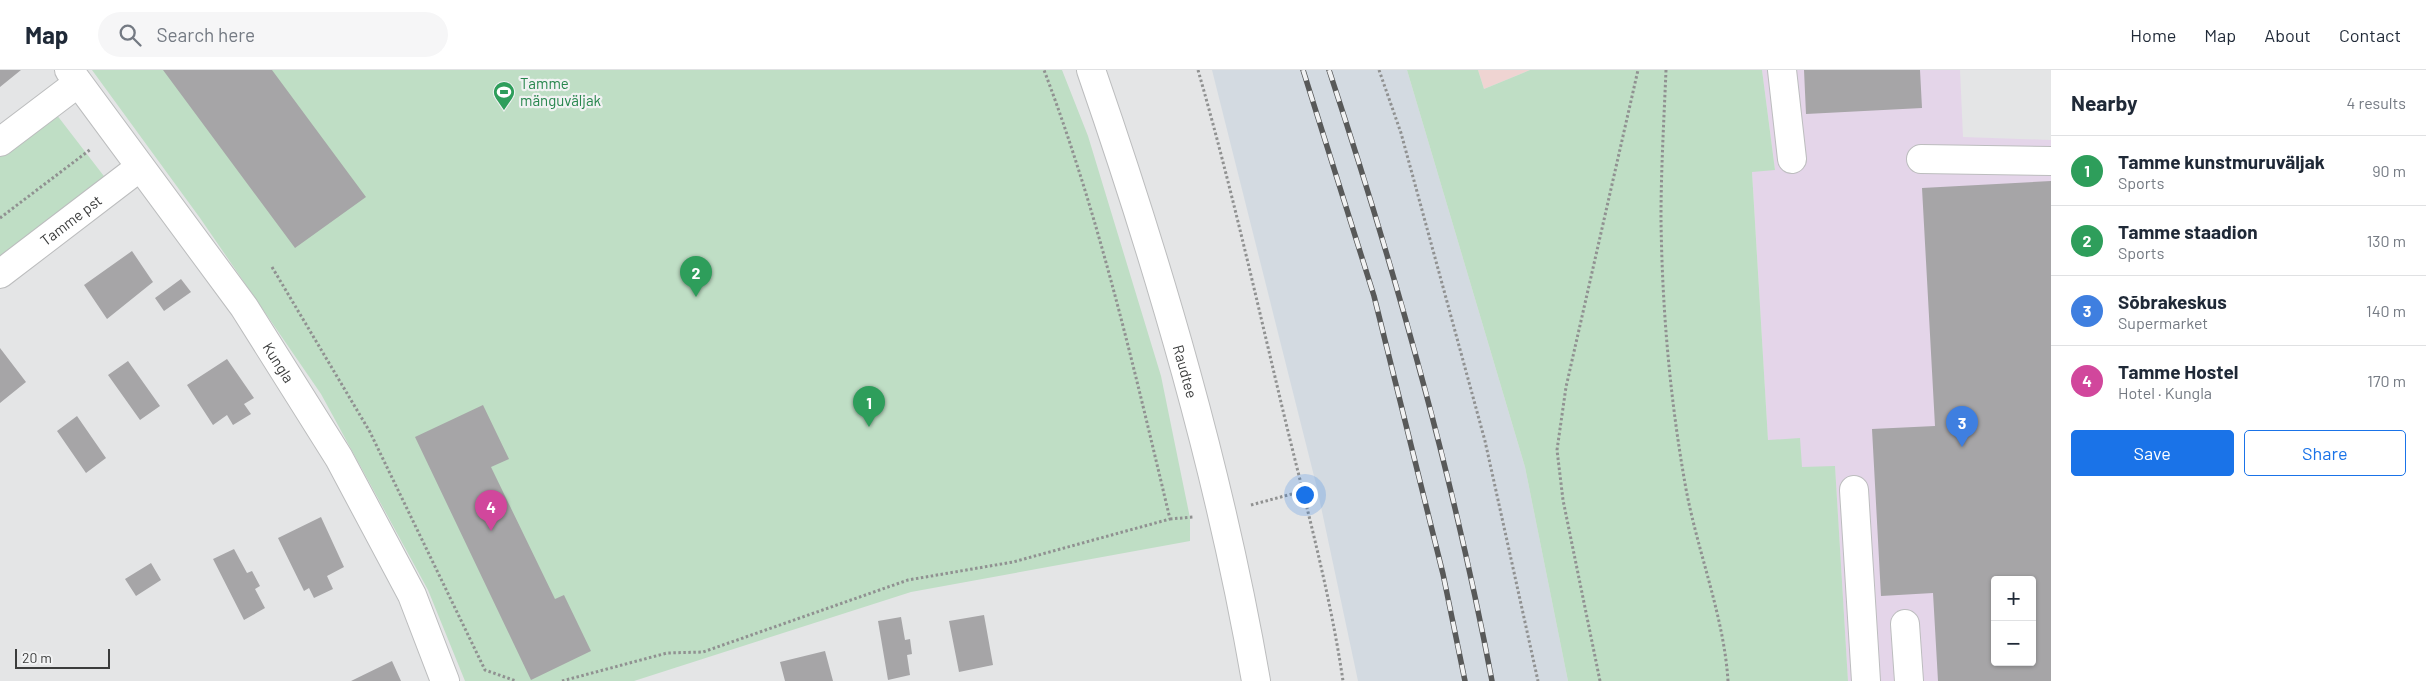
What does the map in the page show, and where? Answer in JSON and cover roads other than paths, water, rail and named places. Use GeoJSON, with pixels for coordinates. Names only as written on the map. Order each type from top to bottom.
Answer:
{"type":"FeatureCollection","features":[{"type":"Feature","properties":{"kind":"street","name":"Raudtee"},"geometry":{"type":"LineString","coordinates":[[1091,70],[1153,261],[1196,412],[1235,571],[1256,681]]}},
{"type":"Feature","properties":{"kind":"street"},"geometry":{"type":"LineString","coordinates":[[1782,70],[1792,159]]}},
{"type":"Feature","properties":{"kind":"street"},"geometry":{"type":"LineString","coordinates":[[0,142],[74,76]]}},
{"type":"Feature","properties":{"kind":"street","name":"Kungla"},"geometry":{"type":"LineString","coordinates":[[74,76],[244,307],[339,458],[412,595],[446,681]]}},
{"type":"Feature","properties":{"kind":"street"},"geometry":{"type":"LineString","coordinates":[[1921,159],[2051,161]]}},
{"type":"Feature","properties":{"kind":"street","name":"Tamme pst"},"geometry":{"type":"LineString","coordinates":[[0,274],[140,167]]}},
{"type":"Feature","properties":{"kind":"street"},"geometry":{"type":"LineString","coordinates":[[1854,490],[1866,681]]}},
{"type":"Feature","properties":{"kind":"street"},"geometry":{"type":"LineString","coordinates":[[1906,624],[1909,681]]}},
{"type":"Feature","properties":{"kind":"railway"},"geometry":{"type":"LineString","coordinates":[[1303,70],[1374,296],[1443,574],[1465,681]]}},
{"type":"Feature","properties":{"kind":"railway"},"geometry":{"type":"LineString","coordinates":[[1329,70],[1377,221],[1421,373],[1441,449],[1477,604],[1492,681]]}},
{"type":"Feature","properties":{"kind":"place","name":"Tamme mänguväljak"},"geometry":{"type":"Point","coordinates":[504,111]}},
{"type":"Feature","properties":{"kind":"place","name":"Tamme staadion"},"geometry":{"type":"Point","coordinates":[696,297]}},
{"type":"Feature","properties":{"kind":"place","name":"Tamme kunstmuruväljak"},"geometry":{"type":"Point","coordinates":[869,427]}},
{"type":"Feature","properties":{"kind":"place","name":"Sõbrakeskus"},"geometry":{"type":"Point","coordinates":[1962,447]}},
{"type":"Feature","properties":{"kind":"place","name":"Tamme Hostel"},"geometry":{"type":"Point","coordinates":[491,531]}}]}
